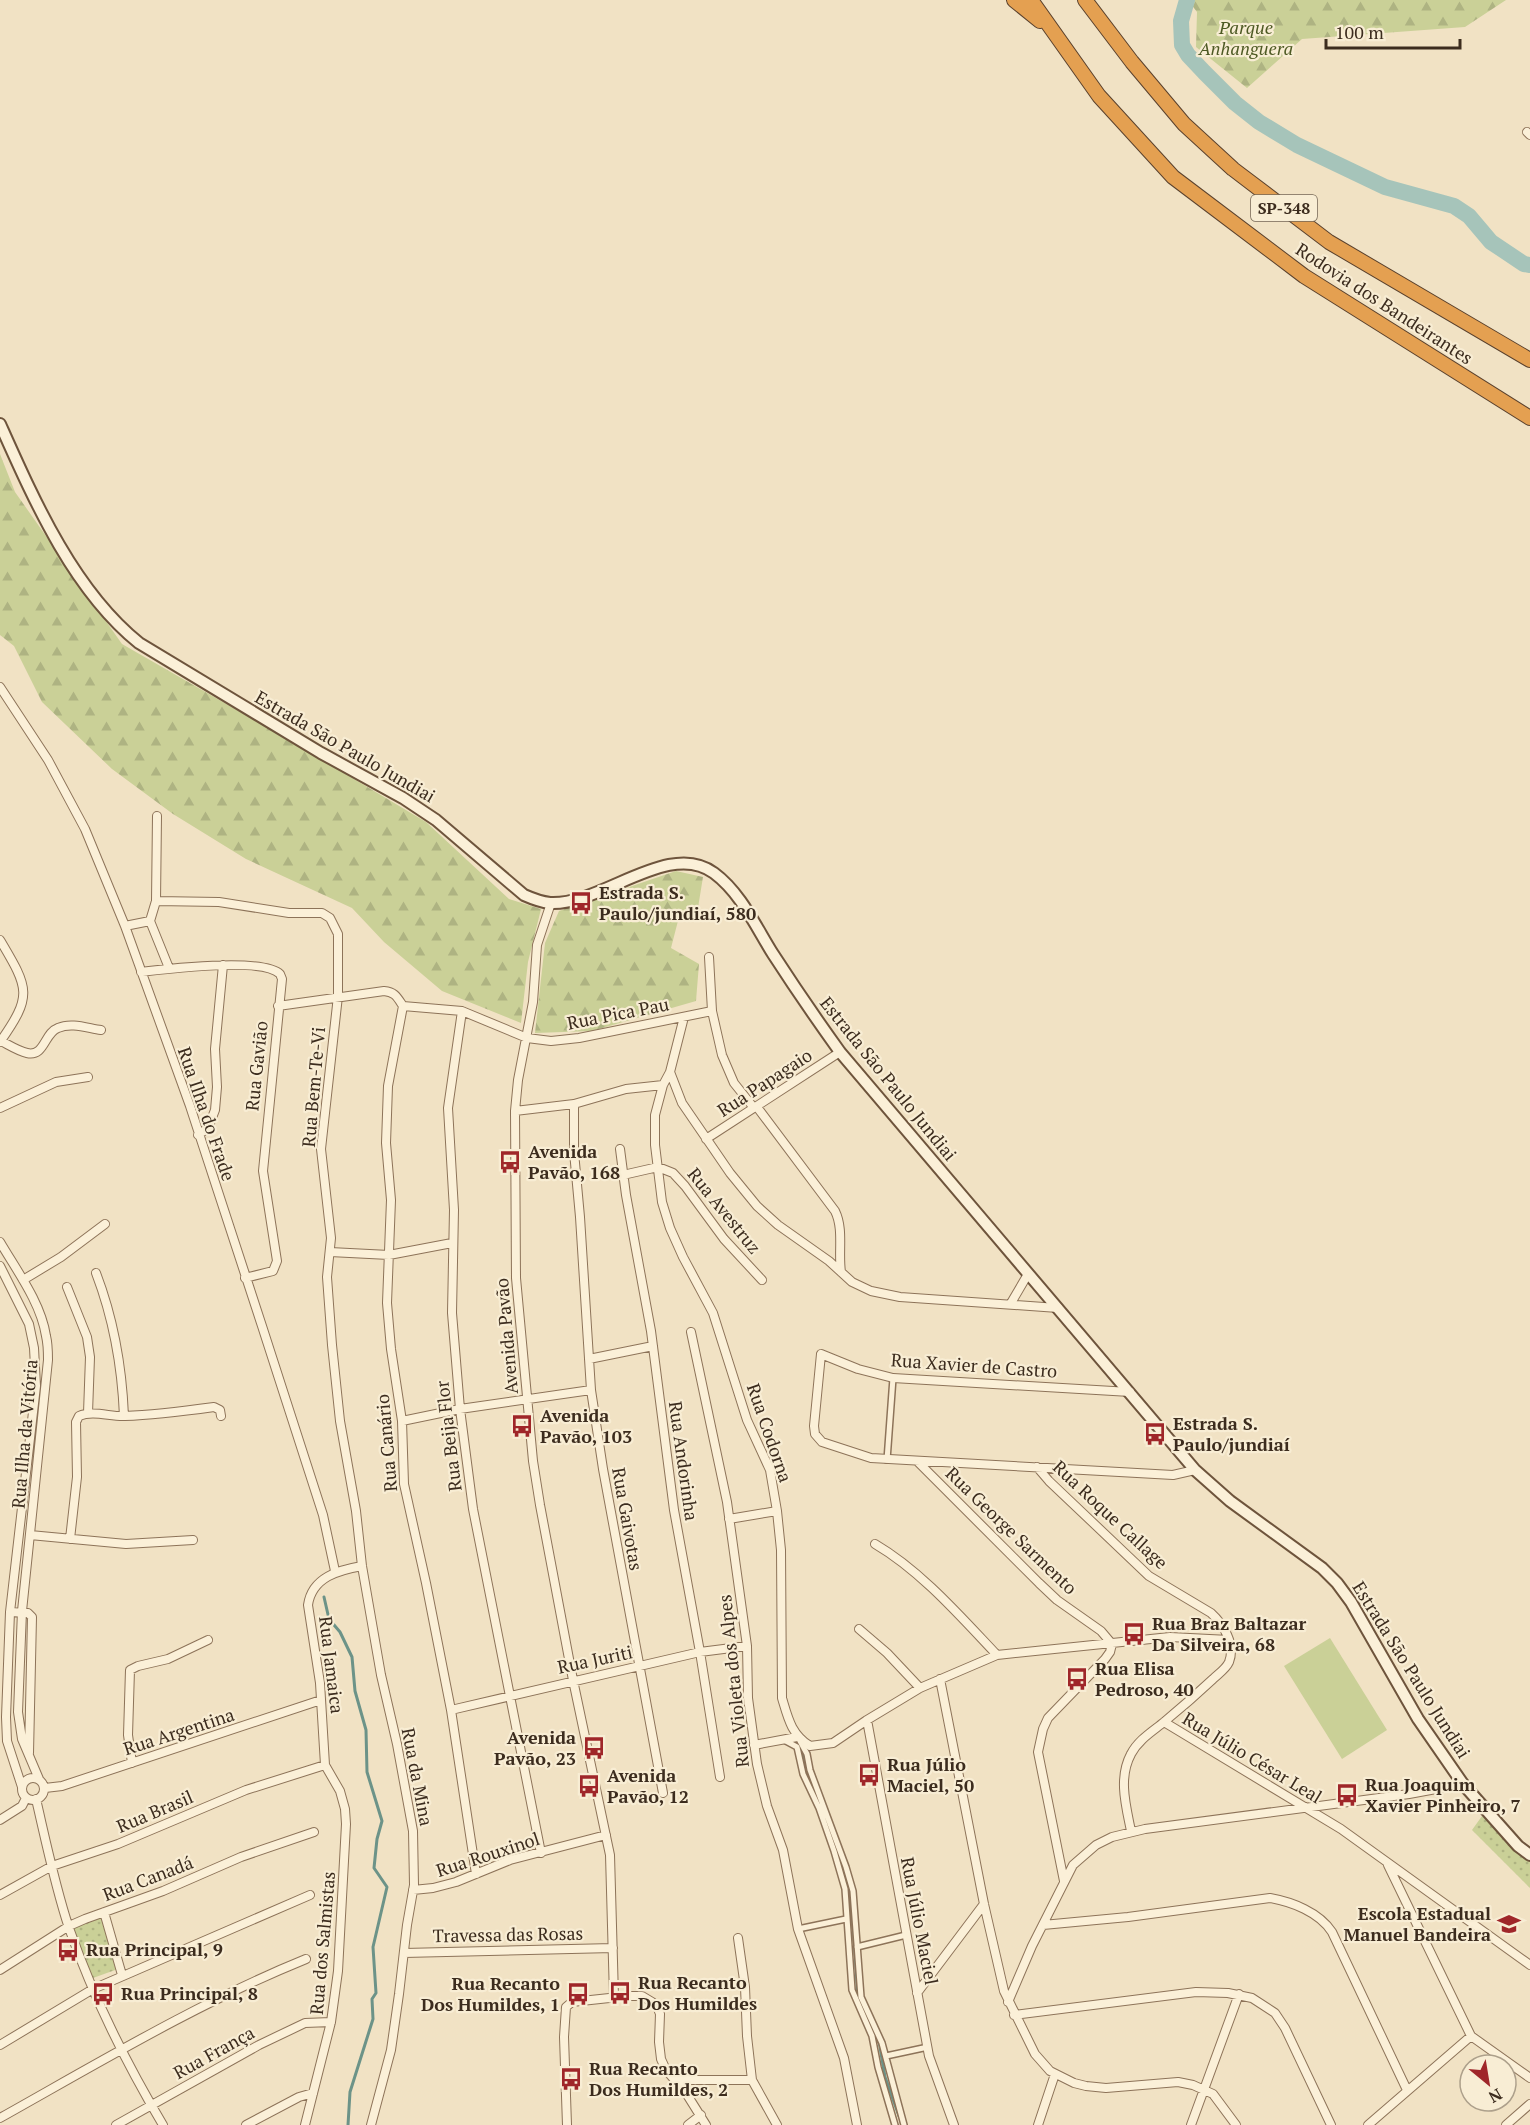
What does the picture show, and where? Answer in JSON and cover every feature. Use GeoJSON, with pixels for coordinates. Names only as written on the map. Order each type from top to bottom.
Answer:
{"type":"FeatureCollection","features":[{"type":"Feature","properties":{"kind":"highway"},"geometry":{"type":"LineString","coordinates":[[1014,0],[1051,29]]}},
{"type":"Feature","properties":{"kind":"highway","name":"Rodovia dos Bandeirantes"},"geometry":{"type":"LineString","coordinates":[[1031,0],[1099,96],[1173,177],[1304,276],[1530,418]]}},
{"type":"Feature","properties":{"kind":"highway","name":"Rodovia dos Bandeirantes"},"geometry":{"type":"LineString","coordinates":[[1086,0],[1132,63],[1184,124],[1233,170],[1329,242],[1530,360]]}},
{"type":"Feature","properties":{"kind":"main road","name":"Estrada São Paulo Jundiai"},"geometry":{"type":"LineString","coordinates":[[0,424],[41,511],[64,553],[86,585],[122,629],[139,643],[321,753],[403,798],[436,820],[524,895],[551,903],[567,902],[596,893],[653,869],[675,864],[697,865],[708,870],[730,888],[840,1052],[1195,1470],[1230,1501],[1322,1568],[1337,1583],[1351,1602],[1418,1719],[1463,1785],[1518,1846],[1530,1855]]}},
{"type":"Feature","properties":{"kind":"street","name":"Rua Ilha do Frade"},"geometry":{"type":"LineString","coordinates":[[0,687],[48,760],[85,829],[124,926],[190,1106],[323,1515],[335,1571]]}},
{"type":"Feature","properties":{"kind":"street"},"geometry":{"type":"LineString","coordinates":[[157,816],[156,901],[150,921],[170,968]]}},
{"type":"Feature","properties":{"kind":"street","name":"Rua Bem-Te-Vi"},"geometry":{"type":"LineString","coordinates":[[156,901],[219,902],[289,913],[327,915],[333,921],[338,934],[336,975],[338,996],[322,1133],[330,1252],[327,1277],[342,1435]]}},
{"type":"Feature","properties":{"kind":"street","name":"Avenida Pavão"},"geometry":{"type":"LineString","coordinates":[[551,903],[537,945],[535,984],[518,1080],[515,1110],[515,1249],[533,1461],[573,1680],[611,1859],[614,1997]]}},
{"type":"Feature","properties":{"kind":"street"},"geometry":{"type":"LineString","coordinates":[[124,926],[150,921]]}},
{"type":"Feature","properties":{"kind":"street"},"geometry":{"type":"LineString","coordinates":[[0,940],[23,982],[24,994],[17,1018],[0,1042],[25,1053],[36,1053],[40,1051],[51,1031],[60,1026],[71,1025],[101,1030]]}},
{"type":"Feature","properties":{"kind":"street"},"geometry":{"type":"LineString","coordinates":[[710,957],[712,1011],[726,1066],[734,1083],[830,1204],[840,1221],[841,1272]]}},
{"type":"Feature","properties":{"kind":"street"},"geometry":{"type":"LineString","coordinates":[[198,1135],[208,1128],[215,1110],[217,1087],[215,1049],[223,965]]}},
{"type":"Feature","properties":{"kind":"street","name":"Rua Gavião"},"geometry":{"type":"LineString","coordinates":[[141,972],[223,965],[268,968],[276,971],[282,979],[263,1172],[277,1261],[273,1271],[245,1278]]}},
{"type":"Feature","properties":{"kind":"street"},"geometry":{"type":"LineString","coordinates":[[278,1006],[338,996],[391,992],[403,1006]]}},
{"type":"Feature","properties":{"kind":"street","name":"Rua Pica Pau"},"geometry":{"type":"LineString","coordinates":[[403,1006],[462,1011],[527,1038],[551,1041],[579,1038],[712,1011]]}},
{"type":"Feature","properties":{"kind":"street","name":"Rua Canário"},"geometry":{"type":"LineString","coordinates":[[403,1006],[388,1086],[386,1143],[391,1200],[387,1303],[391,1349],[402,1421],[404,1484],[451,1710],[476,1874]]}},
{"type":"Feature","properties":{"kind":"street","name":"Rua Beija Flor"},"geometry":{"type":"LineString","coordinates":[[462,1011],[448,1107],[454,1210],[452,1313],[460,1409],[473,1509],[541,1853]]}},
{"type":"Feature","properties":{"kind":"street","name":"Rua Codorna"},"geometry":{"type":"LineString","coordinates":[[684,1017],[670,1072],[663,1085],[655,1115],[655,1145],[662,1202],[670,1228],[713,1313],[747,1420],[770,1470],[781,1550],[782,1698],[788,1718],[798,1738]]}},
{"type":"Feature","properties":{"kind":"street","name":"Rua Papagaio"},"geometry":{"type":"LineString","coordinates":[[706,1139],[840,1052]]}},
{"type":"Feature","properties":{"kind":"street"},"geometry":{"type":"LineString","coordinates":[[670,1072],[682,1103],[730,1173],[757,1206],[778,1225],[830,1261],[852,1282],[890,1295],[1058,1308]]}},
{"type":"Feature","properties":{"kind":"street"},"geometry":{"type":"LineString","coordinates":[[0,1108],[56,1082],[88,1077]]}},
{"type":"Feature","properties":{"kind":"street"},"geometry":{"type":"LineString","coordinates":[[515,1110],[574,1104],[626,1089],[663,1085]]}},
{"type":"Feature","properties":{"kind":"street","name":"Rua Gaivotas"},"geometry":{"type":"LineString","coordinates":[[574,1104],[574,1152],[591,1390],[603,1468],[663,1793]]}},
{"type":"Feature","properties":{"kind":"street","name":"Rua Andorinha"},"geometry":{"type":"LineString","coordinates":[[620,1149],[653,1346],[674,1510],[720,1777]]}},
{"type":"Feature","properties":{"kind":"street"},"geometry":{"type":"LineString","coordinates":[[623,1175],[658,1167]]}},
{"type":"Feature","properties":{"kind":"street","name":"Rua Avestruz"},"geometry":{"type":"LineString","coordinates":[[658,1167],[673,1173],[685,1186],[724,1239],[762,1280]]}},
{"type":"Feature","properties":{"kind":"street"},"geometry":{"type":"LineString","coordinates":[[23,1280],[61,1257],[105,1224]]}},
{"type":"Feature","properties":{"kind":"street","name":"Rua Ilha da Vitória"},"geometry":{"type":"LineString","coordinates":[[0,1242],[23,1280],[38,1311],[46,1335],[48,1360],[22,1611],[18,1712],[19,1729],[39,1779]]}},
{"type":"Feature","properties":{"kind":"street"},"geometry":{"type":"LineString","coordinates":[[330,1252],[389,1255],[452,1244]]}},
{"type":"Feature","properties":{"kind":"street"},"geometry":{"type":"LineString","coordinates":[[0,1267],[12,1261]]}},
{"type":"Feature","properties":{"kind":"street","name":"Rua Ilha da Vitória"},"geometry":{"type":"LineString","coordinates":[[0,1267],[29,1324],[34,1348],[36,1386],[10,1612],[6,1717],[7,1742],[22,1787]]}},
{"type":"Feature","properties":{"kind":"street"},"geometry":{"type":"LineString","coordinates":[[96,1273],[103,1290],[123,1376],[124,1416]]}},
{"type":"Feature","properties":{"kind":"street"},"geometry":{"type":"LineString","coordinates":[[1011,1304],[1028,1274]]}},
{"type":"Feature","properties":{"kind":"street"},"geometry":{"type":"LineString","coordinates":[[67,1287],[87,1337],[90,1357],[88,1413]]}},
{"type":"Feature","properties":{"kind":"street","name":"Rua Violeta dos Alpes"},"geometry":{"type":"LineString","coordinates":[[691,1332],[729,1519],[747,1646],[748,1698],[761,1786],[783,1850],[798,1929],[844,2058],[857,2125]]}},
{"type":"Feature","properties":{"kind":"street"},"geometry":{"type":"LineString","coordinates":[[590,1359],[653,1346]]}},
{"type":"Feature","properties":{"kind":"street","name":"Rua Xavier de Castro"},"geometry":{"type":"LineString","coordinates":[[887,1460],[855,1454],[818,1439],[814,1426],[821,1354],[858,1369],[893,1378],[1130,1392]]}},
{"type":"Feature","properties":{"kind":"street"},"geometry":{"type":"LineString","coordinates":[[893,1378],[887,1460],[1173,1475],[1195,1470]]}},
{"type":"Feature","properties":{"kind":"street"},"geometry":{"type":"LineString","coordinates":[[402,1421],[460,1409],[591,1390]]}},
{"type":"Feature","properties":{"kind":"street"},"geometry":{"type":"LineString","coordinates":[[70,1539],[77,1477],[76,1422],[79,1416],[88,1413],[124,1416],[214,1407],[220,1410],[221,1416]]}},
{"type":"Feature","properties":{"kind":"street","name":"Rua da Mina"},"geometry":{"type":"LineString","coordinates":[[342,1435],[381,1675],[412,1817],[413,1890],[391,2050],[371,2125]]}},
{"type":"Feature","properties":{"kind":"street","name":"Rua George Sarmento"},"geometry":{"type":"LineString","coordinates":[[918,1462],[1057,1600],[1101,1631],[1112,1644]]}},
{"type":"Feature","properties":{"kind":"street","name":"Rua Roque Callage"},"geometry":{"type":"LineString","coordinates":[[1036,1467],[1149,1576],[1219,1620],[1229,1640]]}},
{"type":"Feature","properties":{"kind":"street"},"geometry":{"type":"LineString","coordinates":[[729,1519],[777,1511]]}},
{"type":"Feature","properties":{"kind":"street"},"geometry":{"type":"LineString","coordinates":[[30,1535],[126,1544],[193,1540]]}},
{"type":"Feature","properties":{"kind":"street"},"geometry":{"type":"LineString","coordinates":[[875,1544],[910,1569],[997,1655]]}},
{"type":"Feature","properties":{"kind":"street"},"geometry":{"type":"LineString","coordinates":[[335,1571],[362,1566]]}},
{"type":"Feature","properties":{"kind":"street","name":"Rua Jamaica"},"geometry":{"type":"LineString","coordinates":[[325,1765],[321,1701],[308,1605],[309,1597],[315,1588],[335,1571]]}},
{"type":"Feature","properties":{"kind":"street"},"geometry":{"type":"LineString","coordinates":[[10,1612],[22,1611],[32,1617],[29,1754]]}},
{"type":"Feature","properties":{"kind":"street"},"geometry":{"type":"LineString","coordinates":[[859,1629],[887,1653],[920,1689]]}},
{"type":"Feature","properties":{"kind":"street"},"geometry":{"type":"LineString","coordinates":[[754,1745],[798,1738],[810,1746],[833,1743],[867,1720],[940,1678],[997,1655],[1170,1637],[1229,1640],[1230,1657],[1227,1666],[1135,1748],[1124,1775],[1131,1831]]}},
{"type":"Feature","properties":{"kind":"street"},"geometry":{"type":"LineString","coordinates":[[132,1763],[128,1736],[130,1670],[168,1659],[208,1640]]}},
{"type":"Feature","properties":{"kind":"street"},"geometry":{"type":"LineString","coordinates":[[1064,1881],[1038,1752],[1048,1718],[1105,1659],[1112,1644]]}},
{"type":"Feature","properties":{"kind":"street","name":"Rua Juriti"},"geometry":{"type":"LineString","coordinates":[[451,1710],[573,1680],[700,1653],[747,1646]]}},
{"type":"Feature","properties":{"kind":"street"},"geometry":{"type":"LineString","coordinates":[[940,1678],[984,1904],[1008,2002],[1035,2054],[1054,2074],[1074,2083],[1107,2088],[1178,2082],[1205,2089],[1213,2094],[1236,2125]]}},
{"type":"Feature","properties":{"kind":"street","name":"Rua Argentina"},"geometry":{"type":"LineString","coordinates":[[45,1788],[62,1786],[321,1701]]}},
{"type":"Feature","properties":{"kind":"street","name":"Rua Júlio Maciel"},"geometry":{"type":"LineString","coordinates":[[867,1720],[928,2047],[954,2125]]}},
{"type":"Feature","properties":{"kind":"street","name":"Rua Júlio César Leal"},"geometry":{"type":"LineString","coordinates":[[1164,1722],[1341,1829],[1530,1965]]}},
{"type":"Feature","properties":{"kind":"street"},"geometry":{"type":"LineString","coordinates":[[798,1738],[807,1754],[810,1770],[839,1856],[852,1990],[886,2056],[904,2125]]}},
{"type":"Feature","properties":{"kind":"street"},"geometry":{"type":"LineString","coordinates":[[783,1740],[797,1747],[803,1774],[853,1892],[861,1997],[895,2125]]}},
{"type":"Feature","properties":{"kind":"street"},"geometry":{"type":"LineString","coordinates":[[798,1754],[807,1754]]}},
{"type":"Feature","properties":{"kind":"street","name":"Rua Brasil"},"geometry":{"type":"LineString","coordinates":[[0,1895],[52,1866],[118,1844],[246,1790],[325,1765]]}},
{"type":"Feature","properties":{"kind":"street","name":"Rua dos Salmistas"},"geometry":{"type":"LineString","coordinates":[[305,2125],[331,2022],[338,1971],[339,1926],[345,1872],[345,1809],[340,1791],[325,1765]]}},
{"type":"Feature","properties":{"kind":"street"},"geometry":{"type":"LineString","coordinates":[[803,1774],[810,1770]]}},
{"type":"Feature","properties":{"kind":"street"},"geometry":{"type":"LineString","coordinates":[[28,1778],[39,1779],[45,1788],[36,1800],[26,1798],[22,1793],[22,1787],[28,1778]]}},
{"type":"Feature","properties":{"kind":"street"},"geometry":{"type":"LineString","coordinates":[[1008,2002],[1073,1865],[1080,1857],[1112,1837],[1131,1831],[1463,1785]]}},
{"type":"Feature","properties":{"kind":"street"},"geometry":{"type":"LineString","coordinates":[[0,1820],[22,1806],[26,1798]]}},
{"type":"Feature","properties":{"kind":"street"},"geometry":{"type":"LineString","coordinates":[[36,1800],[69,1926],[93,1989],[163,2125]]}},
{"type":"Feature","properties":{"kind":"street","name":"Rua Canadá"},"geometry":{"type":"LineString","coordinates":[[0,1970],[69,1926],[163,1892],[241,1857],[314,1832]]}},
{"type":"Feature","properties":{"kind":"street","name":"Rua Rouxinol"},"geometry":{"type":"LineString","coordinates":[[413,1890],[433,1888],[510,1860],[606,1835]]}},
{"type":"Feature","properties":{"kind":"street"},"geometry":{"type":"LineString","coordinates":[[1387,1863],[1472,2036],[1530,2078]]}},
{"type":"Feature","properties":{"kind":"street"},"geometry":{"type":"LineString","coordinates":[[0,2045],[93,1989],[310,1895]]}},
{"type":"Feature","properties":{"kind":"street"},"geometry":{"type":"LineString","coordinates":[[1043,1925],[1078,1923],[1270,1898],[1307,1910],[1323,1921],[1332,1932],[1407,2090]]}},
{"type":"Feature","properties":{"kind":"street"},"geometry":{"type":"LineString","coordinates":[[917,1992],[984,1904]]}},
{"type":"Feature","properties":{"kind":"street"},"geometry":{"type":"LineString","coordinates":[[104,1912],[122,1975]]}},
{"type":"Feature","properties":{"kind":"street"},"geometry":{"type":"LineString","coordinates":[[798,1929],[846,1918]]}},
{"type":"Feature","properties":{"kind":"street"},"geometry":{"type":"LineString","coordinates":[[847,1935],[856,1935]]}},
{"type":"Feature","properties":{"kind":"street"},"geometry":{"type":"LineString","coordinates":[[857,1947],[906,1935]]}},
{"type":"Feature","properties":{"kind":"street"},"geometry":{"type":"LineString","coordinates":[[738,1938],[745,1988],[752,2080],[777,2125]]}},
{"type":"Feature","properties":{"kind":"street","name":"Travessa das Rosas"},"geometry":{"type":"LineString","coordinates":[[404,1953],[613,1948]]}},
{"type":"Feature","properties":{"kind":"street"},"geometry":{"type":"LineString","coordinates":[[0,2118],[122,2049],[242,1988],[306,1959]]}},
{"type":"Feature","properties":{"kind":"street"},"geometry":{"type":"LineString","coordinates":[[1014,2015],[1196,1992],[1239,1994],[1259,2001],[1275,2013],[1300,2058],[1331,2125]]}},
{"type":"Feature","properties":{"kind":"street"},"geometry":{"type":"LineString","coordinates":[[1191,2125],[1239,1994]]}},
{"type":"Feature","properties":{"kind":"street"},"geometry":{"type":"LineString","coordinates":[[567,2125],[564,2037],[566,2007],[572,2002],[642,1996],[657,2006],[660,2014],[662,2060],[666,2070],[686,2093],[706,2125]]}},
{"type":"Feature","properties":{"kind":"street","name":"Rua França"},"geometry":{"type":"LineString","coordinates":[[116,2125],[259,2045],[305,2023],[331,2022]]}},
{"type":"Feature","properties":{"kind":"street"},"geometry":{"type":"LineString","coordinates":[[1368,2125],[1472,2036]]}},
{"type":"Feature","properties":{"kind":"street"},"geometry":{"type":"LineString","coordinates":[[886,2056],[928,2047]]}},
{"type":"Feature","properties":{"kind":"street"},"geometry":{"type":"LineString","coordinates":[[1038,2125],[1054,2074]]}},
{"type":"Feature","properties":{"kind":"street"},"geometry":{"type":"LineString","coordinates":[[675,2080],[752,2080]]}},
{"type":"Feature","properties":{"kind":"street"},"geometry":{"type":"LineString","coordinates":[[246,2125],[292,2101],[313,2093]]}},
{"type":"Feature","properties":{"kind":"street"},"geometry":{"type":"LineString","coordinates":[[1506,2125],[1530,2104]]}},
{"type":"Feature","properties":{"kind":"street"},"geometry":{"type":"LineString","coordinates":[[688,2125],[700,2115]]}},
{"type":"Feature","properties":{"kind":"green space","name":"Parque Anhanguera"},"geometry":{"type":"Polygon","coordinates":[[[1188,0],[1506,0],[1465,27],[1302,39],[1247,88],[1196,47],[1197,12],[1188,0]]]}},
{"type":"Feature","properties":{"kind":"green space"},"geometry":{"type":"Polygon","coordinates":[[[0,454],[15,492],[122,644],[426,822],[509,899],[541,909],[528,962],[521,1023],[442,991],[384,942],[352,908],[246,859],[173,814],[112,769],[42,702],[14,646],[0,635],[0,454]]]}},
{"type":"Feature","properties":{"kind":"green space"},"geometry":{"type":"Polygon","coordinates":[[[676,871],[703,877],[696,920],[679,917],[671,948],[699,964],[696,1001],[592,1031],[535,1033],[545,943],[559,911],[676,871]]]}},
{"type":"Feature","properties":{"kind":"green space"},"geometry":{"type":"Polygon","coordinates":[[[1330,1638],[1387,1730],[1342,1759],[1284,1666],[1330,1638]]]}},
{"type":"Feature","properties":{"kind":"green space"},"geometry":{"type":"Polygon","coordinates":[[[1482,1816],[1530,1860],[1530,1888],[1472,1830],[1482,1816]]]}},
{"type":"Feature","properties":{"kind":"green space"},"geometry":{"type":"Polygon","coordinates":[[[103,1917],[118,1969],[93,1978],[72,1928],[103,1917]]]}},
{"type":"Feature","properties":{"kind":"waterway"},"geometry":{"type":"LineString","coordinates":[[1187,0],[1181,21],[1182,45],[1204,72],[1235,103],[1259,122],[1297,145],[1385,187],[1454,206],[1469,216],[1491,242],[1524,264],[1530,265]]}},
{"type":"Feature","properties":{"kind":"waterway"},"geometry":{"type":"LineString","coordinates":[[324,1597],[329,1619],[340,1632],[352,1657],[355,1691],[366,1730],[367,1772],[382,1821],[377,1839],[374,1868],[387,1887],[373,1947],[376,1993],[372,1999],[373,2019],[350,2092],[348,2125]]}},
{"type":"Feature","properties":{"kind":"waterway"},"geometry":{"type":"LineString","coordinates":[[800,1747],[819,1802]]}},
{"type":"Feature","properties":{"kind":"waterway"},"geometry":{"type":"LineString","coordinates":[[831,1834],[847,1879],[851,1902]]}},
{"type":"Feature","properties":{"kind":"waterway"},"geometry":{"type":"LineString","coordinates":[[853,1921],[858,1998]]}},
{"type":"Feature","properties":{"kind":"waterway"},"geometry":{"type":"LineString","coordinates":[[862,2007],[870,2022]]}},
{"type":"Feature","properties":{"kind":"waterway"},"geometry":{"type":"LineString","coordinates":[[879,2041],[885,2077],[899,2116]]}},
{"type":"Feature","properties":{"kind":"place","name":"Estrada S. Paulo/jundiaí, 580"},"geometry":{"type":"Point","coordinates":[581,903]}},
{"type":"Feature","properties":{"kind":"place","name":"Avenida Pavão, 168"},"geometry":{"type":"Point","coordinates":[510,1162]}},
{"type":"Feature","properties":{"kind":"place","name":"Avenida Pavão, 103"},"geometry":{"type":"Point","coordinates":[522,1426]}},
{"type":"Feature","properties":{"kind":"place","name":"Estrada S. Paulo/jundiaí"},"geometry":{"type":"Point","coordinates":[1155,1434]}},
{"type":"Feature","properties":{"kind":"place","name":"Rua Braz Baltazar Da Silveira, 68"},"geometry":{"type":"Point","coordinates":[1134,1634]}},
{"type":"Feature","properties":{"kind":"place","name":"Rua Elisa Pedroso, 40"},"geometry":{"type":"Point","coordinates":[1077,1679]}},
{"type":"Feature","properties":{"kind":"place","name":"Avenida Pavão, 23"},"geometry":{"type":"Point","coordinates":[594,1748]}},
{"type":"Feature","properties":{"kind":"place","name":"Rua Júlio Maciel, 50"},"geometry":{"type":"Point","coordinates":[869,1775]}},
{"type":"Feature","properties":{"kind":"place","name":"Avenida Pavão, 12"},"geometry":{"type":"Point","coordinates":[589,1786]}},
{"type":"Feature","properties":{"kind":"place","name":"Rua Joaquim Xavier Pinheiro, 7"},"geometry":{"type":"Point","coordinates":[1347,1795]}},
{"type":"Feature","properties":{"kind":"place","name":"Escola Estadual Manuel Bandeira"},"geometry":{"type":"Point","coordinates":[1509,1924]}},
{"type":"Feature","properties":{"kind":"place","name":"Rua Principal, 9"},"geometry":{"type":"Point","coordinates":[68,1950]}},
{"type":"Feature","properties":{"kind":"place","name":"Rua Recanto Dos Humildes"},"geometry":{"type":"Point","coordinates":[620,1993]}},
{"type":"Feature","properties":{"kind":"place","name":"Rua Principal, 8"},"geometry":{"type":"Point","coordinates":[103,1994]}},
{"type":"Feature","properties":{"kind":"place","name":"Rua Recanto Dos Humildes, 1"},"geometry":{"type":"Point","coordinates":[578,1994]}},
{"type":"Feature","properties":{"kind":"place","name":"Rua Recanto Dos Humildes, 2"},"geometry":{"type":"Point","coordinates":[571,2079]}}]}
